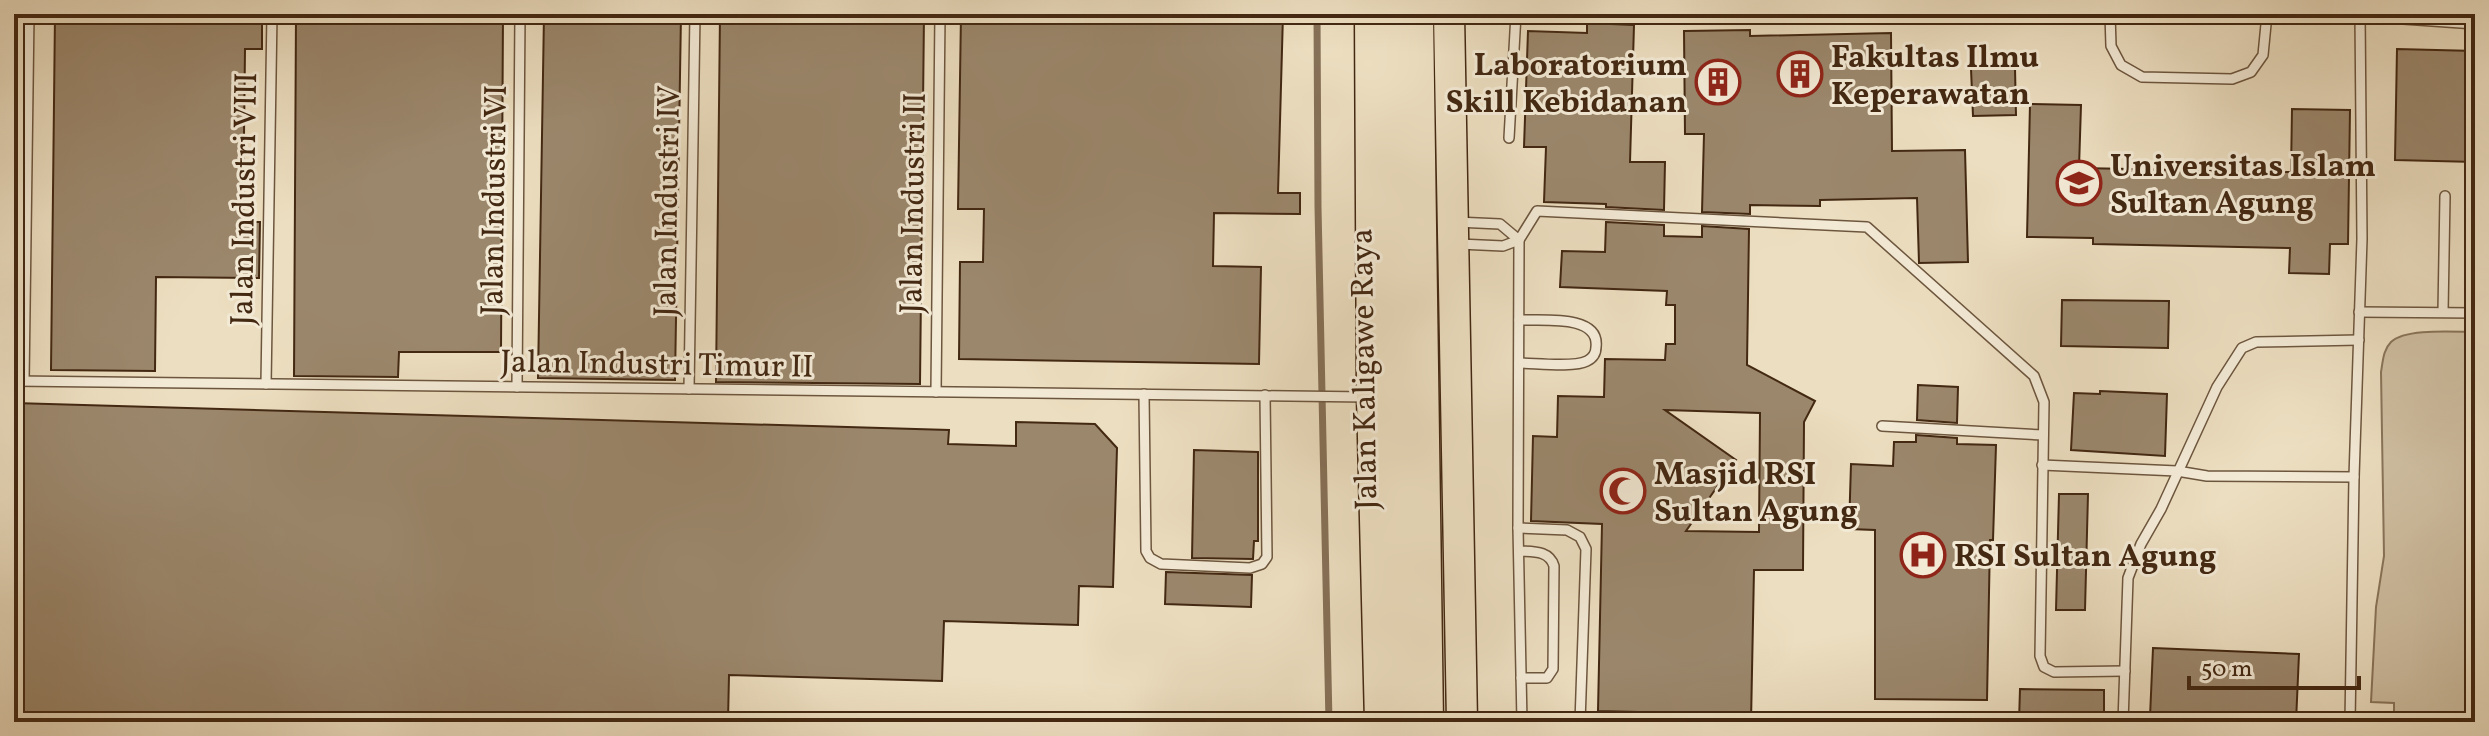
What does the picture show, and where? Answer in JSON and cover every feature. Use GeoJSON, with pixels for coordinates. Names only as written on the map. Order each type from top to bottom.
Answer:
{"type":"FeatureCollection","features":[{"type":"Feature","properties":{"kind":"highway"},"geometry":{"type":"LineString","coordinates":[[1370,14],[1365,397],[1380,722]]}},
{"type":"Feature","properties":{"kind":"highway","name":"Jalan Kaligawe Raya"},"geometry":{"type":"LineString","coordinates":[[1393,14],[1408,241],[1428,722]]}},
{"type":"Feature","properties":{"kind":"highway","name":"Jalan Kaligawe Raya"},"geometry":{"type":"LineString","coordinates":[[1405,722],[1408,241],[1418,14]]}},
{"type":"Feature","properties":{"kind":"highway"},"geometry":{"type":"LineString","coordinates":[[1449,14],[1462,722]]}},
{"type":"Feature","properties":{"kind":"highway"},"geometry":{"type":"LineString","coordinates":[[1408,241],[1453,235]]}},
{"type":"Feature","properties":{"kind":"lane"},"geometry":{"type":"LineString","coordinates":[[19,381],[29,14]]}},
{"type":"Feature","properties":{"kind":"lane","name":"Jalan Industri VIII"},"geometry":{"type":"LineString","coordinates":[[266,384],[272,14]]}},
{"type":"Feature","properties":{"kind":"lane","name":"Jalan Industri VI"},"geometry":{"type":"LineString","coordinates":[[517,387],[520,14]]}},
{"type":"Feature","properties":{"kind":"lane","name":"Jalan Industri IV"},"geometry":{"type":"LineString","coordinates":[[689,389],[695,14]]}},
{"type":"Feature","properties":{"kind":"lane","name":"Jalan Industri II"},"geometry":{"type":"LineString","coordinates":[[936,392],[940,14]]}},
{"type":"Feature","properties":{"kind":"lane"},"geometry":{"type":"LineString","coordinates":[[1509,138],[1516,14]]}},
{"type":"Feature","properties":{"kind":"lane"},"geometry":{"type":"LineString","coordinates":[[2110,14],[2111,46],[2121,65],[2142,77],[2232,79],[2251,72],[2263,55],[2267,14]]}},
{"type":"Feature","properties":{"kind":"lane"},"geometry":{"type":"LineString","coordinates":[[2276,14],[2360,15],[2475,24]]}},
{"type":"Feature","properties":{"kind":"lane"},"geometry":{"type":"LineString","coordinates":[[2350,722],[2362,239],[2360,15]]}},
{"type":"Feature","properties":{"kind":"lane"},"geometry":{"type":"LineString","coordinates":[[2443,312],[2445,196]]}},
{"type":"Feature","properties":{"kind":"lane"},"geometry":{"type":"LineString","coordinates":[[1522,722],[1518,528],[1519,240],[1537,211],[1867,227],[2034,376],[2044,402],[2040,656],[2044,667],[2054,672],[2125,671]]}},
{"type":"Feature","properties":{"kind":"lane"},"geometry":{"type":"LineString","coordinates":[[1453,235],[1500,224],[1519,240]]}},
{"type":"Feature","properties":{"kind":"lane"},"geometry":{"type":"LineString","coordinates":[[1453,235],[1503,246],[1519,240]]}},
{"type":"Feature","properties":{"kind":"lane"},"geometry":{"type":"LineString","coordinates":[[2359,312],[2475,313]]}},
{"type":"Feature","properties":{"kind":"lane"},"geometry":{"type":"LineString","coordinates":[[1519,320],[1580,323],[1592,328],[1597,338],[1596,352],[1589,361],[1579,364],[1519,363]]}},
{"type":"Feature","properties":{"kind":"lane"},"geometry":{"type":"LineString","coordinates":[[2123,722],[2128,578],[2141,544],[2161,509],[2217,387],[2242,348],[2256,342],[2359,340]]}},
{"type":"Feature","properties":{"kind":"lane","name":"Jalan Industri Timur II"},"geometry":{"type":"LineString","coordinates":[[19,381],[1365,397]]}},
{"type":"Feature","properties":{"kind":"lane"},"geometry":{"type":"LineString","coordinates":[[1144,394],[1146,551],[1150,558],[1161,564],[1250,568],[1262,564],[1267,557],[1265,395]]}},
{"type":"Feature","properties":{"kind":"lane"},"geometry":{"type":"LineString","coordinates":[[1882,426],[2043,435]]}},
{"type":"Feature","properties":{"kind":"lane"},"geometry":{"type":"LineString","coordinates":[[2042,465],[2177,471],[2207,476],[2354,477]]}},
{"type":"Feature","properties":{"kind":"lane"},"geometry":{"type":"LineString","coordinates":[[1518,528],[1567,530],[1580,537],[1586,549],[1580,722]]}},
{"type":"Feature","properties":{"kind":"lane"},"geometry":{"type":"LineString","coordinates":[[1519,551],[1546,554],[1554,566],[1553,669],[1547,678],[1521,678]]}},
{"type":"Feature","properties":{"kind":"shaded area"},"geometry":{"type":"Polygon","coordinates":[[[2475,332],[2475,722],[2394,722],[2394,703],[2371,702],[2376,607],[2384,556],[2383,360],[2391,342],[2407,335],[2475,332]]]}},
{"type":"Feature","properties":{"kind":"building"},"geometry":{"type":"Polygon","coordinates":[[[55,14],[262,14],[262,49],[245,49],[243,222],[260,222],[259,278],[156,277],[155,371],[51,370],[55,14]]]}},
{"type":"Feature","properties":{"kind":"building"},"geometry":{"type":"Polygon","coordinates":[[[296,14],[503,14],[501,352],[399,352],[398,377],[294,376],[296,14]]]}},
{"type":"Feature","properties":{"kind":"building"},"geometry":{"type":"Polygon","coordinates":[[[544,14],[681,14],[675,380],[538,378],[544,14]]]}},
{"type":"Feature","properties":{"kind":"building"},"geometry":{"type":"Polygon","coordinates":[[[720,14],[924,14],[920,384],[716,382],[720,14]]]}},
{"type":"Feature","properties":{"kind":"building"},"geometry":{"type":"Polygon","coordinates":[[[961,14],[1283,14],[1278,193],[1300,193],[1300,214],[1214,213],[1213,266],[1261,267],[1259,364],[959,359],[960,262],[983,262],[984,209],[958,209],[961,14]]]}},
{"type":"Feature","properties":{"kind":"building"},"geometry":{"type":"Polygon","coordinates":[[[1587,23],[1634,25],[1630,162],[1665,162],[1664,210],[1544,202],[1546,147],[1524,147],[1528,31],[1587,33],[1587,23]]]}},
{"type":"Feature","properties":{"kind":"building"},"geometry":{"type":"Polygon","coordinates":[[[1750,30],[1750,36],[1891,33],[1892,151],[1965,150],[1968,262],[1919,263],[1917,198],[1820,200],[1820,206],[1750,205],[1750,214],[1702,212],[1704,134],[1685,134],[1684,31],[1750,30]]]}},
{"type":"Feature","properties":{"kind":"building"},"geometry":{"type":"Polygon","coordinates":[[[2397,49],[2475,51],[2475,162],[2395,160],[2397,49]]]}},
{"type":"Feature","properties":{"kind":"building"},"geometry":{"type":"Polygon","coordinates":[[[2015,68],[2016,115],[1973,116],[1971,69],[2015,68]]]}},
{"type":"Feature","properties":{"kind":"building"},"geometry":{"type":"Polygon","coordinates":[[[2030,104],[2081,105],[2079,168],[2291,172],[2292,109],[2350,110],[2348,244],[2330,244],[2329,274],[2289,273],[2290,248],[2093,244],[2093,238],[2027,237],[2030,104]]]}},
{"type":"Feature","properties":{"kind":"building"},"geometry":{"type":"Polygon","coordinates":[[[1606,222],[1664,225],[1664,236],[1702,237],[1702,226],[1749,229],[1747,365],[1815,401],[1804,422],[1803,570],[1754,570],[1751,722],[1721,722],[1721,714],[1598,711],[1602,524],[1531,521],[1533,436],[1557,437],[1558,396],[1604,397],[1605,359],[1665,360],[1666,344],[1675,344],[1675,305],[1666,305],[1667,291],[1560,287],[1562,251],[1605,252],[1606,222]],[[1665,410],[1736,460],[1686,531],[1759,532],[1760,413],[1665,410]]]}},
{"type":"Feature","properties":{"kind":"building"},"geometry":{"type":"Polygon","coordinates":[[[2062,300],[2169,301],[2168,348],[2061,346],[2062,300]]]}},
{"type":"Feature","properties":{"kind":"building"},"geometry":{"type":"Polygon","coordinates":[[[1918,385],[1958,387],[1957,423],[1917,420],[1918,385]]]}},
{"type":"Feature","properties":{"kind":"building"},"geometry":{"type":"Polygon","coordinates":[[[2100,391],[2167,394],[2165,456],[2071,450],[2074,393],[2100,394],[2100,391]]]}},
{"type":"Feature","properties":{"kind":"building"},"geometry":{"type":"Polygon","coordinates":[[[14,403],[949,430],[948,444],[1016,446],[1016,422],[1095,424],[1117,448],[1113,587],[1079,586],[1078,625],[944,621],[942,681],[729,675],[728,722],[441,722],[266,713],[266,722],[14,722],[14,403]]]}},
{"type":"Feature","properties":{"kind":"building"},"geometry":{"type":"Polygon","coordinates":[[[1916,435],[1957,438],[1957,444],[1996,445],[1993,540],[1990,540],[1987,700],[1875,699],[1875,530],[1849,529],[1851,464],[1893,466],[1894,442],[1916,442],[1916,435]]]}},
{"type":"Feature","properties":{"kind":"building"},"geometry":{"type":"Polygon","coordinates":[[[1194,450],[1258,452],[1258,541],[1254,541],[1253,559],[1192,558],[1194,450]]]}},
{"type":"Feature","properties":{"kind":"building"},"geometry":{"type":"Polygon","coordinates":[[[2059,494],[2088,494],[2085,610],[2056,610],[2059,494]]]}},
{"type":"Feature","properties":{"kind":"building"},"geometry":{"type":"Polygon","coordinates":[[[1166,572],[1252,575],[1251,607],[1165,604],[1166,572]]]}},
{"type":"Feature","properties":{"kind":"building"},"geometry":{"type":"Polygon","coordinates":[[[2153,648],[2299,654],[2296,722],[2176,722],[2177,718],[2150,717],[2153,648]]]}},
{"type":"Feature","properties":{"kind":"building"},"geometry":{"type":"Polygon","coordinates":[[[2020,689],[2104,690],[2104,722],[2019,722],[2020,689]]]}},
{"type":"Feature","properties":{"kind":"waterway"},"geometry":{"type":"LineString","coordinates":[[1317,14],[1329,722]]}},
{"type":"Feature","properties":{"kind":"place","name":"Fakultas Ilmu Keperawatan"},"geometry":{"type":"Point","coordinates":[1800,74]}},
{"type":"Feature","properties":{"kind":"place","name":"Laboratorium Skill Kebidanan"},"geometry":{"type":"Point","coordinates":[1718,82]}},
{"type":"Feature","properties":{"kind":"place","name":"Universitas Islam Sultan Agung"},"geometry":{"type":"Point","coordinates":[2079,183]}},
{"type":"Feature","properties":{"kind":"place","name":"Masjid RSI Sultan Agung"},"geometry":{"type":"Point","coordinates":[1623,491]}},
{"type":"Feature","properties":{"kind":"place","name":"RSI Sultan Agung"},"geometry":{"type":"Point","coordinates":[1923,555]}}]}
